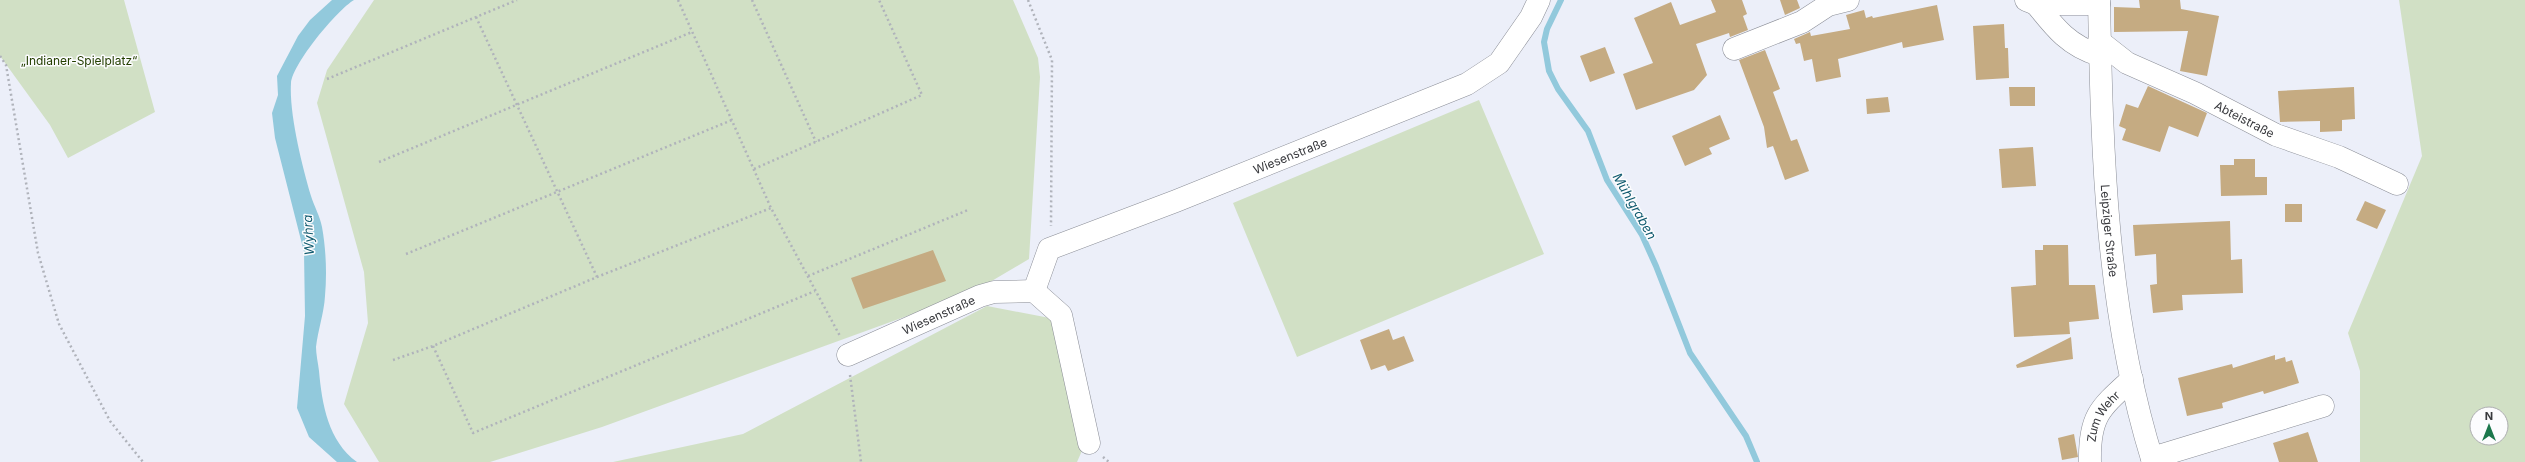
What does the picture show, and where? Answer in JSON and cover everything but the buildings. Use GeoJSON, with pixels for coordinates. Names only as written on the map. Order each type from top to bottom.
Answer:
{"type":"FeatureCollection","features":[{"type":"Feature","properties":{"kind":"street","name":"Wiesenstraße"},"geometry":{"type":"LineString","coordinates":[[1049,249],[1176,201],[1467,84],[1499,63],[1531,17],[1539,0]]}},
{"type":"Feature","properties":{"kind":"street"},"geometry":{"type":"LineString","coordinates":[[1734,49],[1802,22],[1834,2]]}},
{"type":"Feature","properties":{"kind":"street"},"geometry":{"type":"LineString","coordinates":[[2030,2],[2099,2]]}},
{"type":"Feature","properties":{"kind":"street"},"geometry":{"type":"LineString","coordinates":[[2030,2],[2052,25],[2092,48]]}},
{"type":"Feature","properties":{"kind":"street","name":"Leipziger Straße"},"geometry":{"type":"LineString","coordinates":[[2099,2],[2092,48],[2108,222],[2120,319],[2132,379],[2153,460],[2323,406]]}},
{"type":"Feature","properties":{"kind":"street","name":"Abteistraße"},"geometry":{"type":"LineString","coordinates":[[2092,48],[2214,103],[2276,135],[2339,157],[2397,184]]}},
{"type":"Feature","properties":{"kind":"street"},"geometry":{"type":"LineString","coordinates":[[1049,249],[1034,291],[1061,315],[1089,442]]}},
{"type":"Feature","properties":{"kind":"street","name":"Wiesenstraße"},"geometry":{"type":"LineString","coordinates":[[848,355],[980,296],[994,292],[1034,291]]}},
{"type":"Feature","properties":{"kind":"street","name":"Zum Wehr"},"geometry":{"type":"LineString","coordinates":[[2090,462],[2089,445],[2094,422],[2101,408],[2132,379]]}},
{"type":"Feature","properties":{"kind":"path"},"geometry":{"type":"LineString","coordinates":[[327,79],[517,0]]}},
{"type":"Feature","properties":{"kind":"path"},"geometry":{"type":"LineString","coordinates":[[678,0],[771,208],[848,355],[861,462]]}},
{"type":"Feature","properties":{"kind":"path"},"geometry":{"type":"LineString","coordinates":[[752,0],[816,142]]}},
{"type":"Feature","properties":{"kind":"path"},"geometry":{"type":"LineString","coordinates":[[754,169],[922,95],[879,0]]}},
{"type":"Feature","properties":{"kind":"path"},"geometry":{"type":"LineString","coordinates":[[1028,0],[1052,60],[1053,132],[1049,249]]}},
{"type":"Feature","properties":{"kind":"path"},"geometry":{"type":"LineString","coordinates":[[476,17],[598,277]]}},
{"type":"Feature","properties":{"kind":"path"},"geometry":{"type":"LineString","coordinates":[[379,162],[519,106],[692,32]]}},
{"type":"Feature","properties":{"kind":"path"},"geometry":{"type":"LineString","coordinates":[[0,56],[6,65],[38,253],[59,324],[110,421],[143,462]]}},
{"type":"Feature","properties":{"kind":"path"},"geometry":{"type":"LineString","coordinates":[[406,254],[732,120]]}},
{"type":"Feature","properties":{"kind":"path"},"geometry":{"type":"LineString","coordinates":[[393,360],[433,346],[598,277],[771,208]]}},
{"type":"Feature","properties":{"kind":"path"},"geometry":{"type":"LineString","coordinates":[[807,277],[968,210]]}},
{"type":"Feature","properties":{"kind":"path"},"geometry":{"type":"LineString","coordinates":[[433,346],[473,433],[815,291]]}},
{"type":"Feature","properties":{"kind":"green space","name":"„Indianer-Spielplatz“"},"geometry":{"type":"Polygon","coordinates":[[[0,0],[124,0],[155,112],[68,158],[50,125],[0,56],[0,0]]]}},
{"type":"Feature","properties":{"kind":"green space"},"geometry":{"type":"Polygon","coordinates":[[[374,0],[1013,0],[1038,58],[1040,77],[1029,259],[973,292],[602,427],[490,462],[379,462],[344,404],[368,323],[364,272],[317,103],[327,70],[374,0]]]}},
{"type":"Feature","properties":{"kind":"green space"},"geometry":{"type":"Polygon","coordinates":[[[2399,0],[2525,0],[2525,462],[2360,462],[2360,371],[2348,333],[2422,156],[2399,0]]]}},
{"type":"Feature","properties":{"kind":"green space"},"geometry":{"type":"Polygon","coordinates":[[[1479,100],[1544,254],[1297,357],[1233,203],[1479,100]]]}},
{"type":"Feature","properties":{"kind":"green space"},"geometry":{"type":"Polygon","coordinates":[[[987,306],[1055,319],[1085,444],[1077,462],[613,462],[743,434],[987,306]]]}},
{"type":"Feature","properties":{"kind":"water","name":"Wyhra"},"geometry":{"type":"Polygon","coordinates":[[[332,0],[354,0],[337,14],[327,25],[299,63],[291,83],[291,95],[294,124],[300,155],[311,196],[321,223],[324,244],[326,270],[325,296],[316,347],[322,396],[328,421],[333,433],[339,444],[357,462],[337,462],[309,437],[297,408],[305,316],[304,252],[275,138],[272,113],[278,95],[277,76],[298,36],[310,20],[332,0]]]}},
{"type":"Feature","properties":{"kind":"waterway","name":"Mühlgraben"},"geometry":{"type":"LineString","coordinates":[[1561,0],[1547,29],[1544,42],[1549,71],[1558,89],[1588,131],[1607,180],[1642,235],[1656,266],[1690,353],[1746,436],[1757,462]]}}]}
